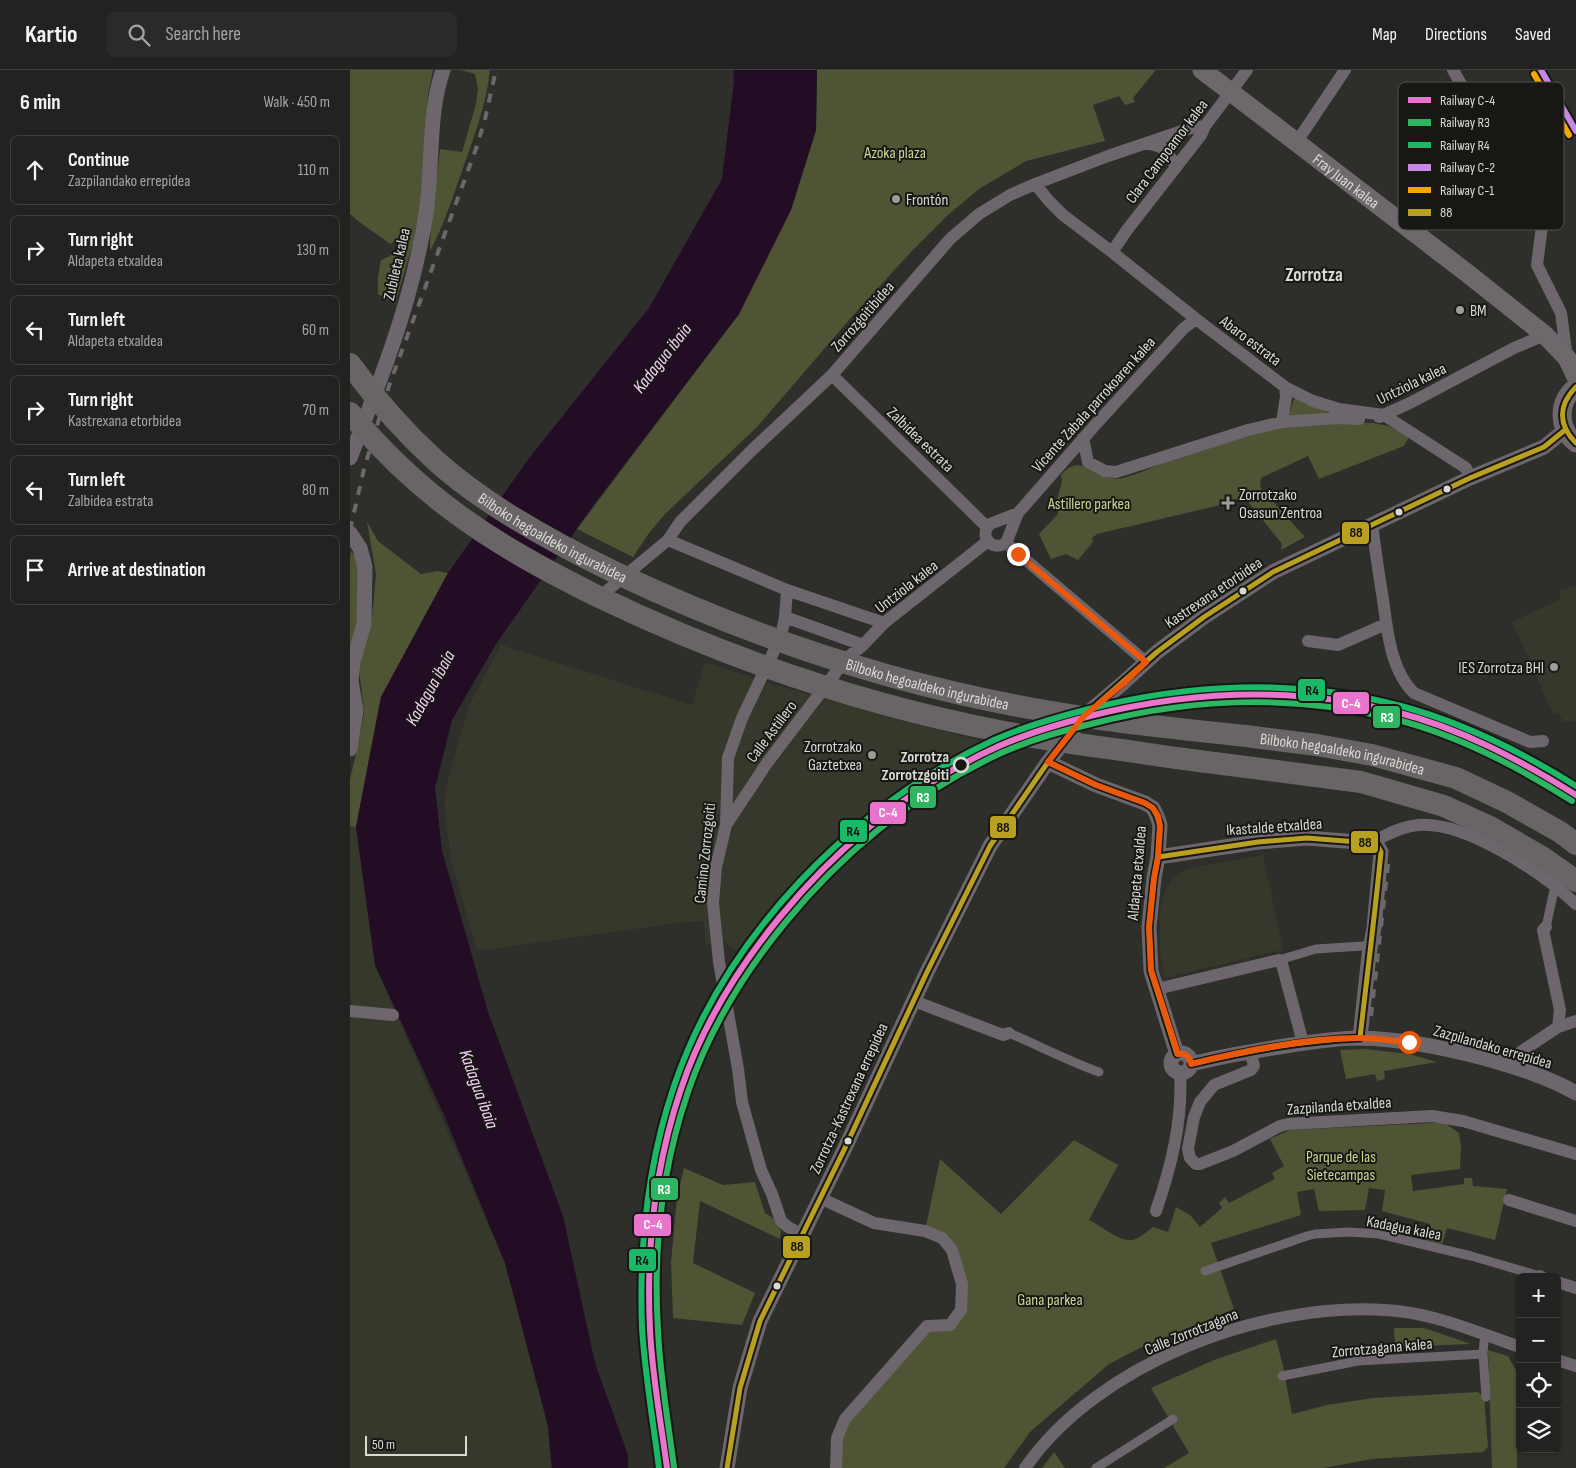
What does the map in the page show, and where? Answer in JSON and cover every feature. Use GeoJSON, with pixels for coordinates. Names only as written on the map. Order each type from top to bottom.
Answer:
{"type":"FeatureCollection","features":[{"type":"Feature","properties":{"kind":"highway","name":"Bilboko hegoaldeko ingurabidea"},"geometry":{"type":"LineString","coordinates":[[350,364],[398,423],[437,462],[483,497],[526,525],[584,557],[684,604],[738,626],[810,651],[902,679],[981,698],[1052,712],[1118,722],[1317,745],[1372,755],[1456,778],[1507,802],[1560,832],[1576,844]]}},
{"type":"Feature","properties":{"kind":"highway","name":"Bilboko hegoaldeko ingurabidea"},"geometry":{"type":"LineString","coordinates":[[350,413],[377,446],[412,479],[453,512],[504,546],[600,597],[703,643],[786,674],[858,697],[1000,731],[1176,758],[1361,782],[1444,806],[1497,831],[1542,857],[1566,884]]}},
{"type":"Feature","properties":{"kind":"main road","name":"Fray Juan kalea"},"geometry":{"type":"LineString","coordinates":[[1202,70],[1398,221]]}},
{"type":"Feature","properties":{"kind":"main road","name":"Fray Juan kalea"},"geometry":{"type":"LineString","coordinates":[[1410,230],[1545,335],[1567,358],[1576,377]]}},
{"type":"Feature","properties":{"kind":"main road"},"geometry":{"type":"LineString","coordinates":[[1570,437],[1562,420],[1562,409],[1565,400],[1576,387]]}},
{"type":"Feature","properties":{"kind":"street","name":"Zubileta kalea"},"geometry":{"type":"LineString","coordinates":[[350,458],[388,357],[406,301],[420,246],[427,204],[433,111],[438,84],[443,70]]}},
{"type":"Feature","properties":{"kind":"street","name":"Clara Campoamor kalea"},"geometry":{"type":"LineString","coordinates":[[1112,252],[1201,135],[1205,126],[1246,70]]}},
{"type":"Feature","properties":{"kind":"street"},"geometry":{"type":"LineString","coordinates":[[1296,143],[1345,70]]}},
{"type":"Feature","properties":{"kind":"street"},"geometry":{"type":"LineString","coordinates":[[1453,70],[1460,82]]}},
{"type":"Feature","properties":{"kind":"street","name":"Zorrozgoitibidea"},"geometry":{"type":"LineString","coordinates":[[591,604],[668,540],[680,522],[832,375],[950,239],[979,214],[1010,195],[1036,184],[1147,143],[1191,128],[1205,126]]}},
{"type":"Feature","properties":{"kind":"street"},"geometry":{"type":"LineString","coordinates":[[1147,143],[1161,147],[1175,163],[1174,170]]}},
{"type":"Feature","properties":{"kind":"street","name":"Abaro estrata"},"geometry":{"type":"LineString","coordinates":[[1036,184],[1049,201],[1064,215],[1196,320],[1285,386],[1312,401],[1338,409],[1384,415],[1466,468],[1470,478]]}},
{"type":"Feature","properties":{"kind":"street"},"geometry":{"type":"LineString","coordinates":[[1541,230],[1536,265],[1561,313],[1567,358]]}},
{"type":"Feature","properties":{"kind":"street","name":"Vicente Zabala parrokoaren kalea"},"geometry":{"type":"LineString","coordinates":[[1018,513],[1083,438],[1184,328],[1196,320]]}},
{"type":"Feature","properties":{"kind":"street","name":"Untziola kalea"},"geometry":{"type":"LineString","coordinates":[[1088,462],[1105,471],[1116,472],[1248,430],[1282,422],[1337,418],[1372,419],[1418,399],[1514,348],[1545,335]]}},
{"type":"Feature","properties":{"kind":"street","name":"Zalbidea estrata"},"geometry":{"type":"LineString","coordinates":[[832,375],[987,527]]}},
{"type":"Feature","properties":{"kind":"street"},"geometry":{"type":"LineString","coordinates":[[1282,422],[1286,397],[1285,386]]}},
{"type":"Feature","properties":{"kind":"street","name":"Kastrexana etorbidea"},"geometry":{"type":"LineString","coordinates":[[1048,762],[1084,716],[1146,662],[1204,617],[1273,572],[1470,478],[1570,437]]}},
{"type":"Feature","properties":{"kind":"street"},"geometry":{"type":"LineString","coordinates":[[1047,480],[1071,463],[1077,461],[1088,462],[1083,438]]}},
{"type":"Feature","properties":{"kind":"street"},"geometry":{"type":"LineString","coordinates":[[1018,513],[1006,543],[995,546],[988,542],[985,534],[987,527],[993,522],[1018,513]]}},
{"type":"Feature","properties":{"kind":"street"},"geometry":{"type":"LineString","coordinates":[[1372,524],[1388,640],[1398,668],[1408,687],[1414,693],[1530,742],[1543,741]]}},
{"type":"Feature","properties":{"kind":"street"},"geometry":{"type":"LineString","coordinates":[[350,533],[360,548],[364,567],[364,624],[353,662],[351,681],[356,710],[350,749]]}},
{"type":"Feature","properties":{"kind":"street"},"geometry":{"type":"LineString","coordinates":[[668,540],[787,590],[884,623]]}},
{"type":"Feature","properties":{"kind":"street","name":"Untziola kalea"},"geometry":{"type":"LineString","coordinates":[[846,659],[863,645],[884,623],[988,542]]}},
{"type":"Feature","properties":{"kind":"street"},"geometry":{"type":"LineString","coordinates":[[1006,543],[1146,662]]}},
{"type":"Feature","properties":{"kind":"street","name":"Camino Zorrozgoiti"},"geometry":{"type":"LineString","coordinates":[[787,590],[785,617],[780,636],[742,718],[728,758],[726,825],[716,867],[713,903],[719,962],[742,1102],[762,1170],[781,1221],[801,1234]]}},
{"type":"Feature","properties":{"kind":"street"},"geometry":{"type":"LineString","coordinates":[[785,617],[863,645]]}},
{"type":"Feature","properties":{"kind":"street"},"geometry":{"type":"LineString","coordinates":[[1308,641],[1338,644],[1386,624]]}},
{"type":"Feature","properties":{"kind":"street","name":"Calle Astillero"},"geometry":{"type":"LineString","coordinates":[[726,825],[767,763],[846,659]]}},
{"type":"Feature","properties":{"kind":"street","name":"Aldapeta etxaldea"},"geometry":{"type":"LineString","coordinates":[[1048,762],[1096,785],[1145,803],[1153,808],[1158,816],[1160,826],[1158,857],[1149,927],[1151,970],[1178,1054],[1188,1055],[1191,1060],[1186,1068]]}},
{"type":"Feature","properties":{"kind":"street","name":"Zorrotza-Kastrexana errepidea"},"geometry":{"type":"LineString","coordinates":[[727,1468],[737,1405],[749,1355],[760,1321],[990,846],[1048,762]]}},
{"type":"Feature","properties":{"kind":"street"},"geometry":{"type":"LineString","coordinates":[[1371,843],[1398,829],[1418,825],[1450,829],[1491,845],[1566,884],[1576,904]]}},
{"type":"Feature","properties":{"kind":"street","name":"Ikastalde etxaldea"},"geometry":{"type":"LineString","coordinates":[[1158,857],[1258,842],[1307,838],[1371,843]]}},
{"type":"Feature","properties":{"kind":"street"},"geometry":{"type":"LineString","coordinates":[[1360,1038],[1369,955],[1374,928],[1381,852],[1377,845],[1371,843]]}},
{"type":"Feature","properties":{"kind":"street"},"geometry":{"type":"LineString","coordinates":[[1558,1027],[1560,1010],[1544,930],[1566,884]]}},
{"type":"Feature","properties":{"kind":"street"},"geometry":{"type":"LineString","coordinates":[[1157,989],[1279,960],[1316,949],[1363,946]]}},
{"type":"Feature","properties":{"kind":"street"},"geometry":{"type":"LineString","coordinates":[[1279,960],[1282,964],[1303,1043]]}},
{"type":"Feature","properties":{"kind":"street"},"geometry":{"type":"LineString","coordinates":[[914,1000],[1003,1035],[1010,1033],[1069,1061],[1099,1072]]}},
{"type":"Feature","properties":{"kind":"street"},"geometry":{"type":"LineString","coordinates":[[350,1011],[393,1015]]}},
{"type":"Feature","properties":{"kind":"street"},"geometry":{"type":"LineString","coordinates":[[1505,1064],[1558,1027],[1576,1021]]}},
{"type":"Feature","properties":{"kind":"street","name":"Zazpilandako errepidea"},"geometry":{"type":"LineString","coordinates":[[1186,1068],[1250,1051],[1303,1043],[1360,1038],[1409,1042],[1437,1047],[1505,1064],[1561,1084],[1576,1093]]}},
{"type":"Feature","properties":{"kind":"street","name":"Zazpilanda etxaldea"},"geometry":{"type":"LineString","coordinates":[[1250,1051],[1254,1066],[1251,1070],[1214,1085],[1200,1102],[1194,1117],[1188,1149],[1190,1158],[1196,1164],[1233,1151],[1273,1129],[1288,1124],[1432,1116],[1464,1121],[1576,1154]]}},
{"type":"Feature","properties":{"kind":"street"},"geometry":{"type":"LineString","coordinates":[[1156,1211],[1165,1184],[1177,1130],[1186,1068]]}},
{"type":"Feature","properties":{"kind":"street"},"geometry":{"type":"LineString","coordinates":[[820,1198],[874,1223],[926,1231],[942,1238],[952,1250],[962,1284],[961,1310],[950,1325],[927,1326],[845,1420],[837,1438],[836,1468]]}},
{"type":"Feature","properties":{"kind":"street"},"geometry":{"type":"LineString","coordinates":[[1509,1200],[1576,1221]]}},
{"type":"Feature","properties":{"kind":"street","name":"Kadagua kalea"},"geometry":{"type":"LineString","coordinates":[[1205,1271],[1315,1234],[1349,1232],[1378,1234],[1471,1256],[1530,1273]]}},
{"type":"Feature","properties":{"kind":"street"},"geometry":{"type":"LineString","coordinates":[[1561,1283],[1576,1288]]}},
{"type":"Feature","properties":{"kind":"street","name":"Calle Zorrotzagana"},"geometry":{"type":"LineString","coordinates":[[1025,1468],[1049,1437],[1076,1412],[1128,1375],[1190,1346],[1237,1328],[1293,1315],[1348,1309],[1386,1310],[1416,1314],[1516,1346]]}},
{"type":"Feature","properties":{"kind":"street"},"geometry":{"type":"LineString","coordinates":[[1484,1342],[1486,1397]]}},
{"type":"Feature","properties":{"kind":"street","name":"Zorrotzagana kalea"},"geometry":{"type":"LineString","coordinates":[[1284,1376],[1358,1361],[1483,1354]]}},
{"type":"Feature","properties":{"kind":"street"},"geometry":{"type":"LineString","coordinates":[[1561,1361],[1576,1366]]}},
{"type":"Feature","properties":{"kind":"street"},"geometry":{"type":"LineString","coordinates":[[1096,1468],[1173,1419]]}},
{"type":"Feature","properties":{"kind":"shaded area","name":"IES Zorrotza BHI"},"geometry":{"type":"Polygon","coordinates":[[[1576,586],[1576,721],[1563,722],[1558,712],[1553,714],[1512,622],[1561,599],[1559,590],[1576,586]]]}},
{"type":"Feature","properties":{"kind":"shaded area"},"geometry":{"type":"Polygon","coordinates":[[[501,645],[692,705],[705,662],[775,685],[981,741],[917,775],[864,816],[810,865],[769,914],[740,955],[723,940],[705,945],[704,921],[677,923],[477,951],[451,860],[444,801],[448,779],[469,705],[501,645]]]}},
{"type":"Feature","properties":{"kind":"shaded area"},"geometry":{"type":"Polygon","coordinates":[[[350,826],[356,827],[375,965],[505,1263],[548,1426],[551,1468],[350,1468],[350,1015],[352,1003],[350,997],[350,826]]]}},
{"type":"Feature","properties":{"kind":"shaded area"},"geometry":{"type":"Polygon","coordinates":[[[1263,855],[1283,950],[1164,978],[1160,949],[1160,914],[1164,892],[1173,879],[1187,869],[1263,855]]]}},
{"type":"Feature","properties":{"kind":"green space"},"geometry":{"type":"Polygon","coordinates":[[[350,70],[433,70],[428,95],[421,203],[415,237],[395,304],[378,294],[378,277],[381,260],[395,252],[401,238],[390,244],[350,214],[350,70]]]}},
{"type":"Feature","properties":{"kind":"green space"},"geometry":{"type":"Polygon","coordinates":[[[461,70],[490,70],[482,111],[474,138],[439,233],[430,251],[440,149],[462,152],[476,104],[478,89],[475,74],[461,70]]]}},
{"type":"Feature","properties":{"kind":"green space","name":"Azoka plaza"},"geometry":{"type":"Polygon","coordinates":[[[817,70],[1156,70],[1133,98],[1135,102],[1125,105],[1119,96],[1093,105],[1105,141],[1026,161],[979,189],[948,215],[910,253],[849,320],[757,427],[665,514],[633,557],[577,529],[739,314],[791,210],[816,130],[817,70]]]}},
{"type":"Feature","properties":{"kind":"green space"},"geometry":{"type":"Polygon","coordinates":[[[1294,398],[1327,412],[1328,414],[1290,417],[1294,398]]]}},
{"type":"Feature","properties":{"kind":"green space","name":"Astillero parkea"},"geometry":{"type":"Polygon","coordinates":[[[1352,422],[1389,426],[1409,437],[1404,446],[1319,479],[1308,456],[1261,478],[1260,487],[1305,537],[1281,550],[1282,544],[1246,499],[1097,534],[1092,538],[1093,542],[1078,560],[1066,554],[1051,559],[1039,534],[1058,514],[1056,503],[1062,482],[1061,475],[1076,465],[1114,479],[1123,478],[1182,455],[1253,434],[1299,425],[1352,422]]]}},
{"type":"Feature","properties":{"kind":"green space"},"geometry":{"type":"Polygon","coordinates":[[[367,522],[378,541],[421,574],[437,571],[448,573],[381,697],[356,827],[350,826],[350,779],[364,712],[359,669],[372,617],[376,574],[367,522]]]}},
{"type":"Feature","properties":{"kind":"green space"},"geometry":{"type":"Polygon","coordinates":[[[351,551],[358,560],[358,622],[350,652],[350,557],[351,551]]]}},
{"type":"Feature","properties":{"kind":"green space"},"geometry":{"type":"Polygon","coordinates":[[[1365,1049],[1409,1054],[1437,1062],[1384,1071],[1385,1079],[1377,1081],[1375,1074],[1346,1079],[1340,1050],[1365,1049]]]}},
{"type":"Feature","properties":{"kind":"green space","name":"Gana parkea"},"geometry":{"type":"Polygon","coordinates":[[[1445,1123],[1459,1133],[1461,1147],[1460,1169],[1411,1175],[1413,1191],[1464,1184],[1464,1178],[1472,1178],[1473,1186],[1507,1189],[1495,1240],[1447,1228],[1442,1244],[1425,1240],[1430,1224],[1382,1211],[1385,1190],[1369,1188],[1365,1210],[1319,1211],[1314,1189],[1297,1192],[1301,1215],[1211,1243],[1234,1309],[1140,1348],[1109,1364],[1030,1432],[1004,1468],[837,1468],[845,1419],[927,1326],[950,1325],[961,1310],[952,1250],[925,1231],[940,1159],[1001,1214],[1074,1140],[1118,1165],[1089,1220],[1116,1236],[1132,1240],[1153,1227],[1168,1232],[1176,1207],[1190,1215],[1200,1227],[1222,1208],[1219,1203],[1225,1197],[1229,1203],[1275,1179],[1272,1173],[1284,1166],[1270,1139],[1290,1130],[1445,1123]]]}},
{"type":"Feature","properties":{"kind":"green space"},"geometry":{"type":"Polygon","coordinates":[[[684,1168],[723,1185],[755,1182],[765,1213],[773,1218],[781,1231],[780,1239],[700,1201],[693,1263],[755,1293],[742,1325],[673,1318],[671,1263],[677,1197],[684,1168]]]}},
{"type":"Feature","properties":{"kind":"green space"},"geometry":{"type":"Polygon","coordinates":[[[1394,1328],[1424,1328],[1471,1344],[1395,1347],[1394,1328]]]}},
{"type":"Feature","properties":{"kind":"green space"},"geometry":{"type":"Polygon","coordinates":[[[1276,1339],[1292,1414],[1327,1405],[1373,1398],[1478,1392],[1484,1397],[1488,1447],[1483,1452],[1372,1459],[1324,1468],[1164,1468],[1189,1453],[1151,1388],[1214,1360],[1276,1339]]]}},
{"type":"Feature","properties":{"kind":"green space"},"geometry":{"type":"Polygon","coordinates":[[[1488,1350],[1508,1356],[1516,1371],[1517,1468],[1492,1468],[1488,1350]]]}},
{"type":"Feature","properties":{"kind":"green space"},"geometry":{"type":"Polygon","coordinates":[[[1054,1452],[1065,1468],[1042,1468],[1054,1452]]]}},
{"type":"Feature","properties":{"kind":"water","name":"Kadagua ibaia"},"geometry":{"type":"Polygon","coordinates":[[[733,70],[817,70],[816,130],[791,210],[739,314],[592,507],[496,644],[452,720],[435,788],[442,851],[488,1012],[563,1216],[595,1363],[628,1455],[628,1468],[552,1468],[548,1426],[505,1263],[444,1115],[375,965],[356,827],[381,697],[448,573],[530,457],[649,308],[722,179],[734,81],[733,70]]]}},
{"type":"Feature","properties":{"kind":"railway"},"geometry":{"type":"LineString","coordinates":[[350,530],[364,469],[389,386],[477,146],[496,70]]}},
{"type":"Feature","properties":{"kind":"railway"},"geometry":{"type":"LineString","coordinates":[[673,1468],[658,1352],[655,1249],[658,1216],[667,1162],[687,1091],[714,1028],[736,988],[761,950],[798,904],[847,853],[903,809],[933,789],[996,754],[1022,742],[1050,733],[1170,706],[1257,700],[1305,703],[1353,710],[1401,721],[1447,736],[1492,755],[1535,777],[1576,803]]}},
{"type":"Feature","properties":{"kind":"railway"},"geometry":{"type":"LineString","coordinates":[[1371,1016],[1389,856]]}},
{"type":"Feature","properties":{"kind":"rail line","name":"C-2"},"geometry":{"type":"LineString","coordinates":[[1541,70],[1548,82]]}},
{"type":"Feature","properties":{"kind":"rail line","name":"C-1"},"geometry":{"type":"LineString","coordinates":[[1534,74],[1539,82]]}},
{"type":"Feature","properties":{"kind":"rail line","name":"C-2"},"geometry":{"type":"LineString","coordinates":[[1564,110],[1576,131]]}},
{"type":"Feature","properties":{"kind":"rail line","name":"C-1"},"geometry":{"type":"LineString","coordinates":[[1564,126],[1569,135]]}},
{"type":"Feature","properties":{"kind":"rail line","name":"R4"},"geometry":{"type":"LineString","coordinates":[[659,1468],[643,1346],[642,1267],[647,1206],[652,1175],[665,1115],[674,1086],[697,1031],[725,978],[760,928],[800,882],[843,839],[891,801],[941,768],[994,740],[1039,723],[1085,710],[1163,694],[1243,687],[1323,691],[1401,706],[1447,721],[1514,750],[1576,786]]}},
{"type":"Feature","properties":{"kind":"rail line","name":"C-4"},"geometry":{"type":"LineString","coordinates":[[667,1468],[651,1347],[649,1299],[651,1238],[659,1177],[672,1118],[681,1089],[710,1020],[736,977],[765,936],[827,865],[879,819],[907,798],[967,762],[999,746],[1055,726],[1090,716],[1166,701],[1243,695],[1320,698],[1358,704],[1420,719],[1489,746],[1576,795]]}},
{"type":"Feature","properties":{"kind":"rail line","name":"R3"},"geometry":{"type":"LineString","coordinates":[[674,1467],[659,1347],[657,1300],[658,1240],[661,1210],[672,1150],[688,1092],[717,1024],[742,982],[770,942],[832,872],[857,848],[911,805],[940,786],[1001,753],[1046,736],[1128,715],[1204,704],[1242,702],[1280,703],[1356,711],[1418,726],[1486,753],[1572,801]]}},
{"type":"Feature","properties":{"kind":"transit line","name":"88"},"geometry":{"type":"LineString","coordinates":[[1576,387],[1566,401],[1562,415],[1566,429],[1576,443]]}},
{"type":"Feature","properties":{"kind":"transit line","name":"88"},"geometry":{"type":"LineString","coordinates":[[727,1468],[740,1388],[760,1321],[844,1150],[927,972],[990,846],[1048,762],[1084,716],[1157,652],[1204,617],[1273,572],[1470,478],[1544,447],[1565,430]]}},
{"type":"Feature","properties":{"kind":"transit line","name":"88"},"geometry":{"type":"LineString","coordinates":[[1048,762],[1096,785],[1145,803],[1153,808],[1157,816],[1160,825],[1158,857],[1149,927],[1151,971],[1177,1054]]}},
{"type":"Feature","properties":{"kind":"transit line","name":"88"},"geometry":{"type":"LineString","coordinates":[[1158,857],[1258,842],[1307,838],[1377,845],[1381,852],[1360,1038]]}},
{"type":"Feature","properties":{"kind":"transit line","name":"88"},"geometry":{"type":"LineString","coordinates":[[1191,1064],[1275,1047],[1317,1041],[1360,1038]]}},
{"type":"Feature","properties":{"kind":"place","name":"Frontón"},"geometry":{"type":"Point","coordinates":[896,199]}},
{"type":"Feature","properties":{"kind":"place","name":"BM"},"geometry":{"type":"Point","coordinates":[1460,310]}},
{"type":"Feature","properties":{"kind":"place","name":"Zorrotzako Osasun Zentroa"},"geometry":{"type":"Point","coordinates":[1228,503]}},
{"type":"Feature","properties":{"kind":"place","name":"IES Zorrotza BHI"},"geometry":{"type":"Point","coordinates":[1554,667]}},
{"type":"Feature","properties":{"kind":"place","name":"Zorrotzako Gaztetxea"},"geometry":{"type":"Point","coordinates":[872,755]}},
{"type":"Feature","properties":{"kind":"place","name":"Zorrotza Zorrotzgoiti"},"geometry":{"type":"Point","coordinates":[961,765]}},
{"type":"Feature","properties":{"kind":"district","name":"Zorrotza"},"geometry":{"type":"Point","coordinates":[1314,274]}},
{"type":"Feature","properties":{"kind":"route"},"geometry":{"type":"LineString","coordinates":[[1018,554],[1146,662],[1084,716],[1048,762],[1096,785],[1145,803],[1153,808],[1158,816],[1160,826],[1158,857],[1149,927],[1151,970],[1178,1054],[1188,1055],[1191,1064],[1230,1054],[1310,1042],[1360,1038],[1409,1042]]}},
{"type":"Feature","properties":{"kind":"park label","name":"Parque de las Sietecampas"},"geometry":{"type":"Point","coordinates":[1341,1165]}}]}
